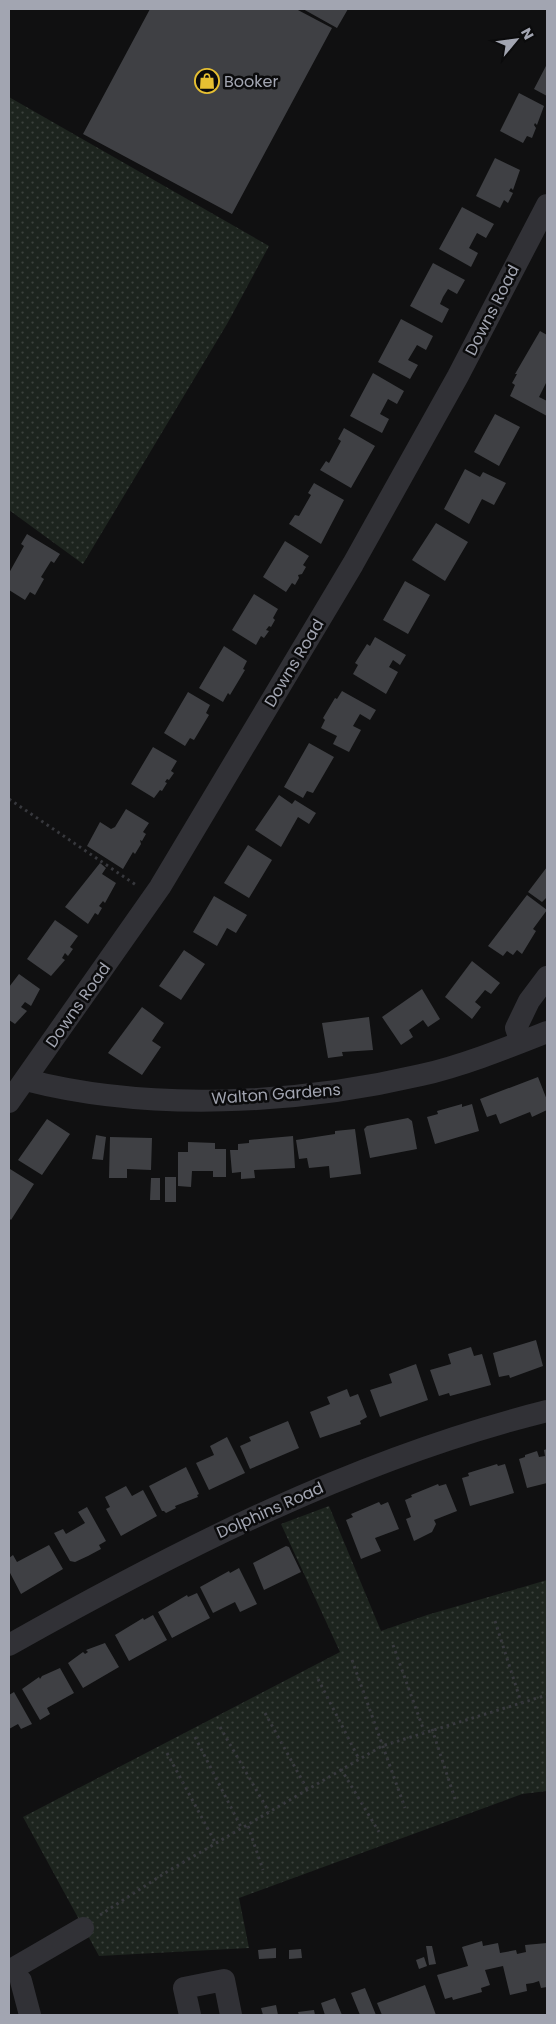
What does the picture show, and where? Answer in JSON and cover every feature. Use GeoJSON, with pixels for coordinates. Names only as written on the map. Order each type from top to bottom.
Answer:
{"type":"FeatureCollection","features":[{"type":"Feature","properties":{"kind":"street","name":"Downs Road"},"geometry":{"type":"LineString","coordinates":[[9,1102],[160,887],[353,564],[458,376],[547,204]]}},
{"type":"Feature","properties":{"kind":"street"},"geometry":{"type":"LineString","coordinates":[[521,1042],[516,1028],[529,1001],[547,977]]}},
{"type":"Feature","properties":{"kind":"street","name":"Walton Gardens"},"geometry":{"type":"LineString","coordinates":[[26,1080],[57,1088],[141,1100],[255,1098],[312,1094],[424,1075],[547,1032]]}},
{"type":"Feature","properties":{"kind":"street","name":"Dolphins Road"},"geometry":{"type":"LineString","coordinates":[[9,1645],[160,1563],[293,1498],[417,1449],[547,1411]]}},
{"type":"Feature","properties":{"kind":"street"},"geometry":{"type":"LineString","coordinates":[[30,2015],[15,1976],[83,1928]]}},
{"type":"Feature","properties":{"kind":"street"},"geometry":{"type":"LineString","coordinates":[[190,2015],[184,1988],[224,1980],[231,2015]]}},
{"type":"Feature","properties":{"kind":"path"},"geometry":{"type":"LineString","coordinates":[[9,799],[141,887]]}},
{"type":"Feature","properties":{"kind":"path"},"geometry":{"type":"LineString","coordinates":[[495,1621],[521,1702]]}},
{"type":"Feature","properties":{"kind":"path"},"geometry":{"type":"LineString","coordinates":[[393,1645],[424,1732]]}},
{"type":"Feature","properties":{"kind":"path"},"geometry":{"type":"LineString","coordinates":[[352,1660],[405,1808]]}},
{"type":"Feature","properties":{"kind":"path"},"geometry":{"type":"LineString","coordinates":[[318,1679],[359,1759]]}},
{"type":"Feature","properties":{"kind":"path"},"geometry":{"type":"LineString","coordinates":[[83,1928],[128,1896],[382,1746],[547,1695]]}},
{"type":"Feature","properties":{"kind":"path"},"geometry":{"type":"LineString","coordinates":[[265,1713],[307,1789]]}},
{"type":"Feature","properties":{"kind":"path"},"geometry":{"type":"LineString","coordinates":[[220,1727],[269,1812]]}},
{"type":"Feature","properties":{"kind":"path"},"geometry":{"type":"LineString","coordinates":[[432,1729],[456,1802]]}},
{"type":"Feature","properties":{"kind":"path"},"geometry":{"type":"LineString","coordinates":[[195,1737],[242,1829]]}},
{"type":"Feature","properties":{"kind":"path"},"geometry":{"type":"LineString","coordinates":[[167,1752],[216,1844]]}},
{"type":"Feature","properties":{"kind":"path"},"geometry":{"type":"LineString","coordinates":[[341,1769],[379,1832]]}},
{"type":"Feature","properties":{"kind":"path"},"geometry":{"type":"LineString","coordinates":[[248,1826],[263,1870]]}},
{"type":"Feature","properties":{"kind":"shaded area"},"geometry":{"type":"Polygon","coordinates":[[[9,97],[269,246],[227,324],[83,564],[9,510],[9,97]]]}},
{"type":"Feature","properties":{"kind":"shaded area"},"geometry":{"type":"Polygon","coordinates":[[[329,1506],[381,1631],[427,1615],[547,1580],[547,1791],[522,1794],[239,1898],[249,1948],[99,1956],[23,1817],[340,1652],[281,1524],[329,1506]]]}},
{"type":"Feature","properties":{"kind":"building","name":"Booker"},"geometry":{"type":"Polygon","coordinates":[[[150,9],[296,9],[332,28],[232,214],[83,134],[150,9]]]}},
{"type":"Feature","properties":{"kind":"building"},"geometry":{"type":"Polygon","coordinates":[[[303,9],[348,9],[337,28],[303,9]]]}},
{"type":"Feature","properties":{"kind":"building"},"geometry":{"type":"Polygon","coordinates":[[[547,64],[547,96],[534,89],[547,64]]]}},
{"type":"Feature","properties":{"kind":"building"},"geometry":{"type":"Polygon","coordinates":[[[519,93],[544,106],[537,125],[535,123],[534,125],[536,128],[532,138],[527,136],[523,143],[500,131],[519,93]]]}},
{"type":"Feature","properties":{"kind":"building"},"geometry":{"type":"Polygon","coordinates":[[[495,158],[520,170],[513,190],[511,188],[509,191],[513,193],[508,203],[504,200],[500,208],[476,196],[495,158]]]}},
{"type":"Feature","properties":{"kind":"building"},"geometry":{"type":"Polygon","coordinates":[[[462,207],[494,224],[486,238],[477,233],[469,248],[478,253],[471,267],[439,249],[462,207]]]}},
{"type":"Feature","properties":{"kind":"building"},"geometry":{"type":"Polygon","coordinates":[[[433,263],[465,280],[457,294],[448,289],[443,297],[440,304],[449,309],[442,323],[410,306],[433,263]]]}},
{"type":"Feature","properties":{"kind":"building"},"geometry":{"type":"Polygon","coordinates":[[[401,319],[433,336],[426,350],[417,345],[408,360],[418,365],[410,379],[378,362],[401,319]]]}},
{"type":"Feature","properties":{"kind":"building"},"geometry":{"type":"Polygon","coordinates":[[[540,331],[547,335],[547,381],[539,397],[547,401],[547,416],[510,396],[515,385],[512,383],[517,374],[515,374],[540,331]]]}},
{"type":"Feature","properties":{"kind":"building"},"geometry":{"type":"Polygon","coordinates":[[[373,373],[404,391],[397,404],[388,399],[380,414],[389,419],[382,433],[350,416],[373,373]]]}},
{"type":"Feature","properties":{"kind":"building"},"geometry":{"type":"Polygon","coordinates":[[[495,414],[520,427],[499,466],[474,452],[495,414]]]}},
{"type":"Feature","properties":{"kind":"building"},"geometry":{"type":"Polygon","coordinates":[[[344,428],[375,446],[351,488],[320,470],[326,461],[329,463],[341,441],[338,439],[344,428]]]}},
{"type":"Feature","properties":{"kind":"building"},"geometry":{"type":"Polygon","coordinates":[[[465,469],[480,477],[483,472],[506,483],[494,505],[482,499],[469,524],[444,509],[465,469]]]}},
{"type":"Feature","properties":{"kind":"building"},"geometry":{"type":"Polygon","coordinates":[[[314,483],[344,500],[321,544],[289,524],[295,515],[299,516],[311,495],[308,493],[314,483]]]}},
{"type":"Feature","properties":{"kind":"building"},"geometry":{"type":"Polygon","coordinates":[[[436,523],[468,542],[445,581],[412,560],[436,523]]]}},
{"type":"Feature","properties":{"kind":"building"},"geometry":{"type":"Polygon","coordinates":[[[27,534],[60,554],[54,563],[51,561],[41,577],[44,579],[35,595],[30,592],[25,600],[9,590],[9,573],[24,546],[21,544],[27,534]]]}},
{"type":"Feature","properties":{"kind":"building"},"geometry":{"type":"Polygon","coordinates":[[[285,541],[309,556],[303,565],[306,567],[302,574],[298,575],[299,578],[295,585],[292,583],[286,592],[263,577],[285,541]]]}},
{"type":"Feature","properties":{"kind":"building"},"geometry":{"type":"Polygon","coordinates":[[[405,581],[430,595],[408,634],[383,620],[405,581]]]}},
{"type":"Feature","properties":{"kind":"building"},"geometry":{"type":"Polygon","coordinates":[[[254,594],[278,609],[271,627],[269,626],[266,630],[269,631],[264,638],[261,636],[256,645],[232,630],[254,594]]]}},
{"type":"Feature","properties":{"kind":"building"},"geometry":{"type":"Polygon","coordinates":[[[375,637],[406,655],[400,665],[393,660],[389,667],[398,672],[386,694],[353,674],[358,665],[355,663],[367,644],[370,646],[375,637]]]}},
{"type":"Feature","properties":{"kind":"building"},"geometry":{"type":"Polygon","coordinates":[[[224,646],[247,661],[243,669],[245,670],[230,695],[228,693],[223,702],[199,688],[224,646]]]}},
{"type":"Feature","properties":{"kind":"building"},"geometry":{"type":"Polygon","coordinates":[[[342,691],[376,710],[370,720],[360,714],[353,726],[361,730],[349,752],[333,744],[337,736],[321,728],[325,720],[323,718],[335,698],[337,699],[342,691]]]}},
{"type":"Feature","properties":{"kind":"building"},"geometry":{"type":"Polygon","coordinates":[[[188,692],[210,705],[206,713],[209,715],[194,740],[190,738],[185,746],[164,733],[188,692]]]}},
{"type":"Feature","properties":{"kind":"building"},"geometry":{"type":"Polygon","coordinates":[[[309,743],[334,757],[313,793],[307,791],[303,798],[284,787],[309,743]]]}},
{"type":"Feature","properties":{"kind":"building"},"geometry":{"type":"Polygon","coordinates":[[[153,747],[177,761],[171,771],[174,773],[165,782],[167,783],[162,791],[160,790],[154,798],[131,784],[153,747]]]}},
{"type":"Feature","properties":{"kind":"building"},"geometry":{"type":"Polygon","coordinates":[[[279,795],[292,804],[295,800],[316,813],[309,824],[298,817],[281,847],[255,830],[279,795]]]}},
{"type":"Feature","properties":{"kind":"building"},"geometry":{"type":"Polygon","coordinates":[[[126,809],[149,823],[143,832],[146,834],[142,841],[140,840],[141,844],[135,854],[133,852],[123,869],[87,846],[100,822],[111,829],[115,827],[126,809]]]}},
{"type":"Feature","properties":{"kind":"building"},"geometry":{"type":"Polygon","coordinates":[[[248,845],[272,860],[249,898],[224,883],[248,845]]]}},
{"type":"Feature","properties":{"kind":"building"},"geometry":{"type":"Polygon","coordinates":[[[100,863],[106,868],[102,874],[116,883],[105,903],[103,901],[99,906],[102,908],[98,915],[95,913],[88,924],[65,907],[100,863]]]}},
{"type":"Feature","properties":{"kind":"building"},"geometry":{"type":"Polygon","coordinates":[[[547,867],[547,897],[542,902],[528,892],[547,867]]]}},
{"type":"Feature","properties":{"kind":"building"},"geometry":{"type":"Polygon","coordinates":[[[527,895],[547,910],[533,929],[536,931],[522,954],[517,950],[513,955],[507,951],[503,956],[488,946],[527,895]]]}},
{"type":"Feature","properties":{"kind":"building"},"geometry":{"type":"Polygon","coordinates":[[[214,896],[247,915],[236,933],[227,928],[217,946],[193,932],[214,896]]]}},
{"type":"Feature","properties":{"kind":"building"},"geometry":{"type":"Polygon","coordinates":[[[55,920],[78,936],[70,947],[73,949],[68,956],[65,953],[62,958],[65,960],[51,976],[27,959],[55,920]]]}},
{"type":"Feature","properties":{"kind":"building"},"geometry":{"type":"Polygon","coordinates":[[[184,950],[205,964],[181,1000],[159,986],[184,950]]]}},
{"type":"Feature","properties":{"kind":"building"},"geometry":{"type":"Polygon","coordinates":[[[472,961],[500,983],[491,994],[485,990],[475,1002],[481,1007],[472,1019],[445,997],[472,961]]]}},
{"type":"Feature","properties":{"kind":"building"},"geometry":{"type":"Polygon","coordinates":[[[19,974],[40,989],[31,1006],[25,1002],[21,1007],[27,1011],[15,1024],[9,1020],[9,987],[19,974]]]}},
{"type":"Feature","properties":{"kind":"building"},"geometry":{"type":"Polygon","coordinates":[[[422,989],[440,1019],[428,1027],[423,1020],[409,1030],[413,1037],[401,1045],[382,1017],[422,989]]]}},
{"type":"Feature","properties":{"kind":"building"},"geometry":{"type":"Polygon","coordinates":[[[142,1007],[164,1023],[152,1041],[161,1047],[142,1075],[108,1053],[142,1007]]]}},
{"type":"Feature","properties":{"kind":"building"},"geometry":{"type":"Polygon","coordinates":[[[369,1017],[373,1050],[342,1052],[343,1056],[328,1058],[322,1023],[369,1017]]]}},
{"type":"Feature","properties":{"kind":"building"},"geometry":{"type":"Polygon","coordinates":[[[538,1077],[547,1100],[547,1110],[532,1117],[530,1112],[500,1124],[496,1114],[487,1117],[480,1099],[538,1077]]]}},
{"type":"Feature","properties":{"kind":"building"},"geometry":{"type":"Polygon","coordinates":[[[462,1104],[462,1107],[472,1104],[479,1131],[435,1144],[427,1117],[438,1114],[437,1111],[462,1104]]]}},
{"type":"Feature","properties":{"kind":"building"},"geometry":{"type":"Polygon","coordinates":[[[408,1118],[412,1121],[417,1149],[370,1158],[364,1129],[367,1126],[408,1118]]]}},
{"type":"Feature","properties":{"kind":"building"},"geometry":{"type":"Polygon","coordinates":[[[47,1119],[70,1134],[42,1175],[18,1160],[47,1119]]]}},
{"type":"Feature","properties":{"kind":"building"},"geometry":{"type":"Polygon","coordinates":[[[355,1129],[361,1174],[330,1178],[329,1166],[309,1168],[307,1158],[299,1159],[296,1140],[335,1134],[335,1131],[355,1129]]]}},
{"type":"Feature","properties":{"kind":"building"},"geometry":{"type":"Polygon","coordinates":[[[96,1135],[106,1137],[103,1160],[92,1159],[96,1135]]]}},
{"type":"Feature","properties":{"kind":"building"},"geometry":{"type":"Polygon","coordinates":[[[293,1136],[295,1168],[254,1170],[255,1178],[241,1179],[241,1172],[232,1173],[230,1150],[238,1150],[238,1144],[249,1143],[249,1140],[293,1136]]]}},
{"type":"Feature","properties":{"kind":"building"},"geometry":{"type":"Polygon","coordinates":[[[110,1137],[152,1138],[151,1170],[127,1169],[127,1178],[109,1178],[110,1137]]]}},
{"type":"Feature","properties":{"kind":"building"},"geometry":{"type":"Polygon","coordinates":[[[188,1142],[215,1143],[215,1149],[226,1149],[226,1177],[213,1177],[213,1171],[192,1171],[191,1187],[178,1186],[178,1152],[188,1152],[188,1142]]]}},
{"type":"Feature","properties":{"kind":"building"},"geometry":{"type":"Polygon","coordinates":[[[10,1169],[34,1184],[11,1220],[9,1218],[10,1169]]]}},
{"type":"Feature","properties":{"kind":"building"},"geometry":{"type":"Polygon","coordinates":[[[165,1177],[176,1177],[176,1202],[165,1202],[165,1177]]]}},
{"type":"Feature","properties":{"kind":"building"},"geometry":{"type":"Polygon","coordinates":[[[151,1178],[160,1178],[160,1200],[150,1200],[151,1178]]]}},
{"type":"Feature","properties":{"kind":"building"},"geometry":{"type":"Polygon","coordinates":[[[536,1340],[543,1366],[510,1378],[509,1375],[499,1377],[493,1353],[536,1340]]]}},
{"type":"Feature","properties":{"kind":"building"},"geometry":{"type":"Polygon","coordinates":[[[471,1347],[474,1356],[482,1354],[491,1385],[450,1396],[449,1393],[439,1396],[430,1370],[451,1364],[448,1354],[471,1347]]]}},
{"type":"Feature","properties":{"kind":"building"},"geometry":{"type":"Polygon","coordinates":[[[416,1364],[428,1400],[380,1417],[370,1390],[392,1383],[389,1374],[416,1364]]]}},
{"type":"Feature","properties":{"kind":"building"},"geometry":{"type":"Polygon","coordinates":[[[347,1389],[350,1397],[358,1394],[367,1417],[360,1421],[361,1424],[320,1438],[310,1412],[330,1404],[327,1397],[347,1389]]]}},
{"type":"Feature","properties":{"kind":"building"},"geometry":{"type":"Polygon","coordinates":[[[288,1421],[299,1448],[250,1469],[240,1446],[251,1441],[249,1437],[288,1421]]]}},
{"type":"Feature","properties":{"kind":"building"},"geometry":{"type":"Polygon","coordinates":[[[227,1437],[245,1473],[209,1490],[196,1463],[214,1455],[210,1446],[227,1437]]]}},
{"type":"Feature","properties":{"kind":"building"},"geometry":{"type":"Polygon","coordinates":[[[547,1449],[547,1483],[527,1488],[519,1459],[537,1451],[539,1457],[545,1456],[544,1450],[547,1449]]]}},
{"type":"Feature","properties":{"kind":"building"},"geometry":{"type":"Polygon","coordinates":[[[497,1464],[498,1466],[505,1464],[514,1493],[470,1506],[462,1478],[469,1476],[468,1473],[497,1464]]]}},
{"type":"Feature","properties":{"kind":"building"},"geometry":{"type":"Polygon","coordinates":[[[186,1467],[199,1494],[197,1495],[198,1497],[175,1506],[176,1508],[166,1513],[162,1511],[149,1486],[186,1467]]]}},
{"type":"Feature","properties":{"kind":"building"},"geometry":{"type":"Polygon","coordinates":[[[438,1484],[439,1486],[446,1484],[457,1511],[434,1520],[436,1524],[432,1532],[414,1541],[406,1519],[411,1517],[405,1500],[412,1497],[411,1495],[438,1484]]]}},
{"type":"Feature","properties":{"kind":"building"},"geometry":{"type":"Polygon","coordinates":[[[126,1486],[132,1496],[143,1490],[157,1516],[121,1536],[106,1509],[110,1507],[105,1497],[126,1486]]]}},
{"type":"Feature","properties":{"kind":"building"},"geometry":{"type":"Polygon","coordinates":[[[379,1502],[381,1505],[388,1502],[399,1529],[375,1538],[381,1551],[361,1559],[346,1520],[353,1517],[351,1514],[379,1502]]]}},
{"type":"Feature","properties":{"kind":"building"},"geometry":{"type":"Polygon","coordinates":[[[87,1507],[106,1541],[99,1545],[101,1549],[75,1562],[70,1561],[54,1533],[63,1529],[66,1534],[85,1523],[78,1512],[87,1507]]]}},
{"type":"Feature","properties":{"kind":"building"},"geometry":{"type":"Polygon","coordinates":[[[49,1545],[63,1569],[21,1594],[9,1571],[9,1558],[13,1555],[17,1562],[49,1545]]]}},
{"type":"Feature","properties":{"kind":"building"},"geometry":{"type":"Polygon","coordinates":[[[286,1546],[289,1547],[301,1572],[264,1590],[253,1563],[286,1546]]]}},
{"type":"Feature","properties":{"kind":"building"},"geometry":{"type":"Polygon","coordinates":[[[239,1568],[257,1604],[240,1612],[235,1602],[213,1613],[200,1587],[229,1571],[230,1573],[239,1568]]]}},
{"type":"Feature","properties":{"kind":"building"},"geometry":{"type":"Polygon","coordinates":[[[197,1593],[210,1618],[172,1638],[158,1612],[187,1595],[188,1597],[197,1593]]]}},
{"type":"Feature","properties":{"kind":"building"},"geometry":{"type":"Polygon","coordinates":[[[153,1615],[167,1640],[129,1661],[115,1635],[143,1618],[144,1620],[153,1615]]]}},
{"type":"Feature","properties":{"kind":"building"},"geometry":{"type":"Polygon","coordinates":[[[105,1643],[119,1667],[83,1688],[68,1663],[83,1652],[85,1654],[88,1652],[86,1650],[105,1643]]]}},
{"type":"Feature","properties":{"kind":"building"},"geometry":{"type":"Polygon","coordinates":[[[60,1668],[74,1693],[47,1708],[50,1714],[40,1720],[22,1689],[39,1677],[40,1679],[42,1676],[60,1668]]]}},
{"type":"Feature","properties":{"kind":"building"},"geometry":{"type":"Polygon","coordinates":[[[14,1692],[32,1724],[21,1729],[18,1724],[9,1729],[9,1695],[14,1692]]]}},
{"type":"Feature","properties":{"kind":"building"},"geometry":{"type":"Polygon","coordinates":[[[482,1941],[483,1946],[498,1943],[500,1953],[516,1950],[517,1954],[526,1952],[525,1945],[547,1943],[547,1987],[541,1988],[539,1981],[526,1984],[527,1991],[510,1995],[503,1966],[485,1970],[490,1985],[481,1988],[482,1992],[453,2000],[452,1997],[445,1999],[437,1975],[468,1966],[462,1947],[482,1941]]]}},
{"type":"Feature","properties":{"kind":"building"},"geometry":{"type":"Polygon","coordinates":[[[426,1946],[432,1946],[436,1964],[429,1965],[426,1946]]]}},
{"type":"Feature","properties":{"kind":"building"},"geometry":{"type":"Polygon","coordinates":[[[276,1948],[276,1958],[259,1959],[258,1950],[276,1948]]]}},
{"type":"Feature","properties":{"kind":"building"},"geometry":{"type":"Polygon","coordinates":[[[301,1949],[302,1958],[289,1959],[289,1950],[301,1949]]]}},
{"type":"Feature","properties":{"kind":"building"},"geometry":{"type":"Polygon","coordinates":[[[424,1957],[427,1966],[419,1969],[416,1960],[424,1957]]]}},
{"type":"Feature","properties":{"kind":"building"},"geometry":{"type":"Polygon","coordinates":[[[425,1985],[436,2015],[382,2015],[377,2003],[425,1985]]]}},
{"type":"Feature","properties":{"kind":"building"},"geometry":{"type":"Polygon","coordinates":[[[365,1988],[376,2015],[360,2015],[351,1993],[365,1988]]]}},
{"type":"Feature","properties":{"kind":"building"},"geometry":{"type":"Polygon","coordinates":[[[335,1998],[342,2015],[325,2015],[321,2003],[335,1998]]]}},
{"type":"Feature","properties":{"kind":"building"},"geometry":{"type":"Polygon","coordinates":[[[276,2005],[278,2015],[263,2015],[261,2008],[276,2005]]]}},
{"type":"Feature","properties":{"kind":"building"},"geometry":{"type":"Polygon","coordinates":[[[314,2010],[315,2015],[299,2015],[298,2012],[314,2010]]]}},
{"type":"Feature","properties":{"kind":"place","name":"Booker"},"geometry":{"type":"Point","coordinates":[207,81]}}]}
